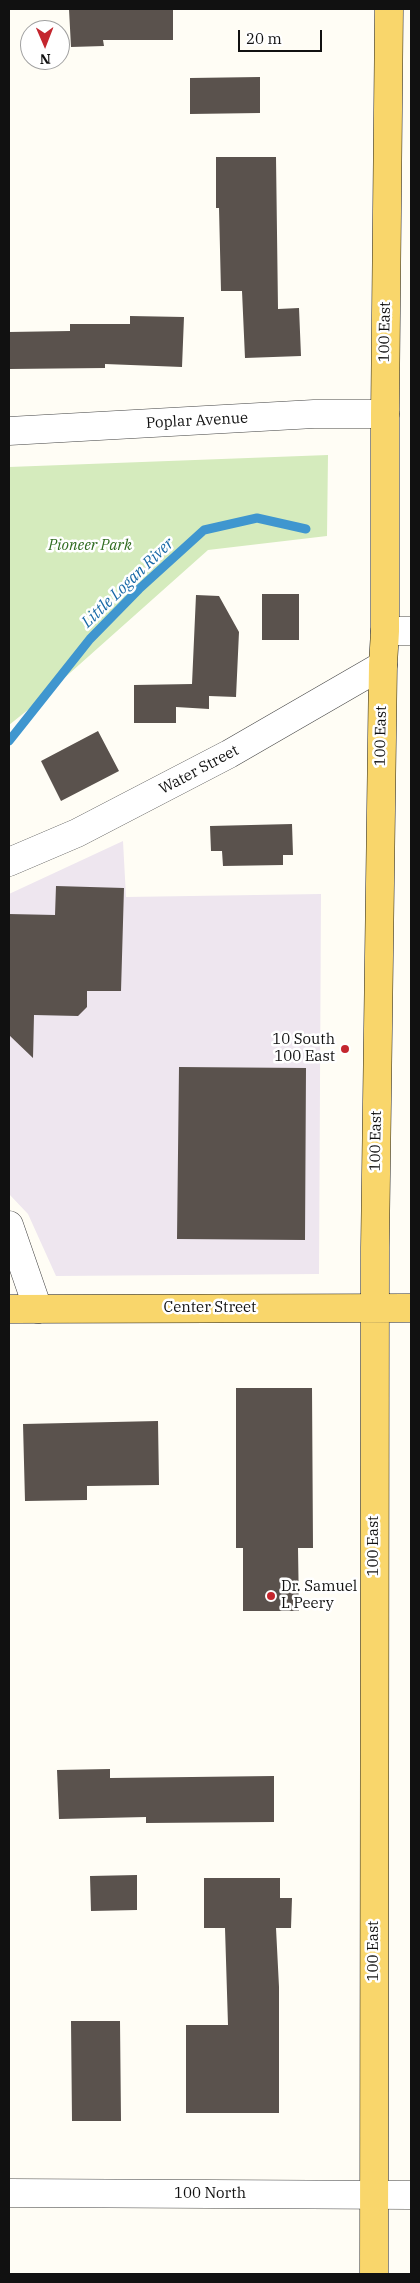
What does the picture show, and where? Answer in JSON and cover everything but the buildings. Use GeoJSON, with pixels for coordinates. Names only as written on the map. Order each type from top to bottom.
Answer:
{"type":"FeatureCollection","features":[{"type":"Feature","properties":{"kind":"main road","name":"100 East"},"geometry":{"type":"LineString","coordinates":[[374,2274],[374,1308],[383,665],[398,631],[385,596],[389,9]]}},
{"type":"Feature","properties":{"kind":"main road","name":"Center Street"},"geometry":{"type":"LineString","coordinates":[[9,1309],[411,1308]]}},
{"type":"Feature","properties":{"kind":"street","name":"Poplar Avenue"},"geometry":{"type":"LineString","coordinates":[[9,431],[314,414],[385,426]]}},
{"type":"Feature","properties":{"kind":"street","name":"Water Street"},"geometry":{"type":"LineString","coordinates":[[9,862],[77,833],[229,754],[383,665]]}},
{"type":"Feature","properties":{"kind":"street"},"geometry":{"type":"LineString","coordinates":[[9,1225],[38,1309]]}},
{"type":"Feature","properties":{"kind":"street","name":"100 North"},"geometry":{"type":"LineString","coordinates":[[9,2193],[411,2195]]}},
{"type":"Feature","properties":{"kind":"shaded area"},"geometry":{"type":"Polygon","coordinates":[[[123,841],[126,897],[321,894],[319,1274],[56,1276],[28,1214],[9,1194],[9,894],[123,841]]]}},
{"type":"Feature","properties":{"kind":"green space","name":"Pioneer Park"},"geometry":{"type":"Polygon","coordinates":[[[328,455],[327,536],[208,550],[9,725],[9,467],[328,455]]]}},
{"type":"Feature","properties":{"kind":"waterway","name":"Little Logan River"},"geometry":{"type":"LineString","coordinates":[[9,741],[90,639],[139,589],[204,530],[257,518],[306,529]]}},
{"type":"Feature","properties":{"kind":"place","name":"10 South 100 East"},"geometry":{"type":"Point","coordinates":[345,1049]}},
{"type":"Feature","properties":{"kind":"place","name":"Dr. Samuel L Peery"},"geometry":{"type":"Point","coordinates":[271,1596]}}]}
